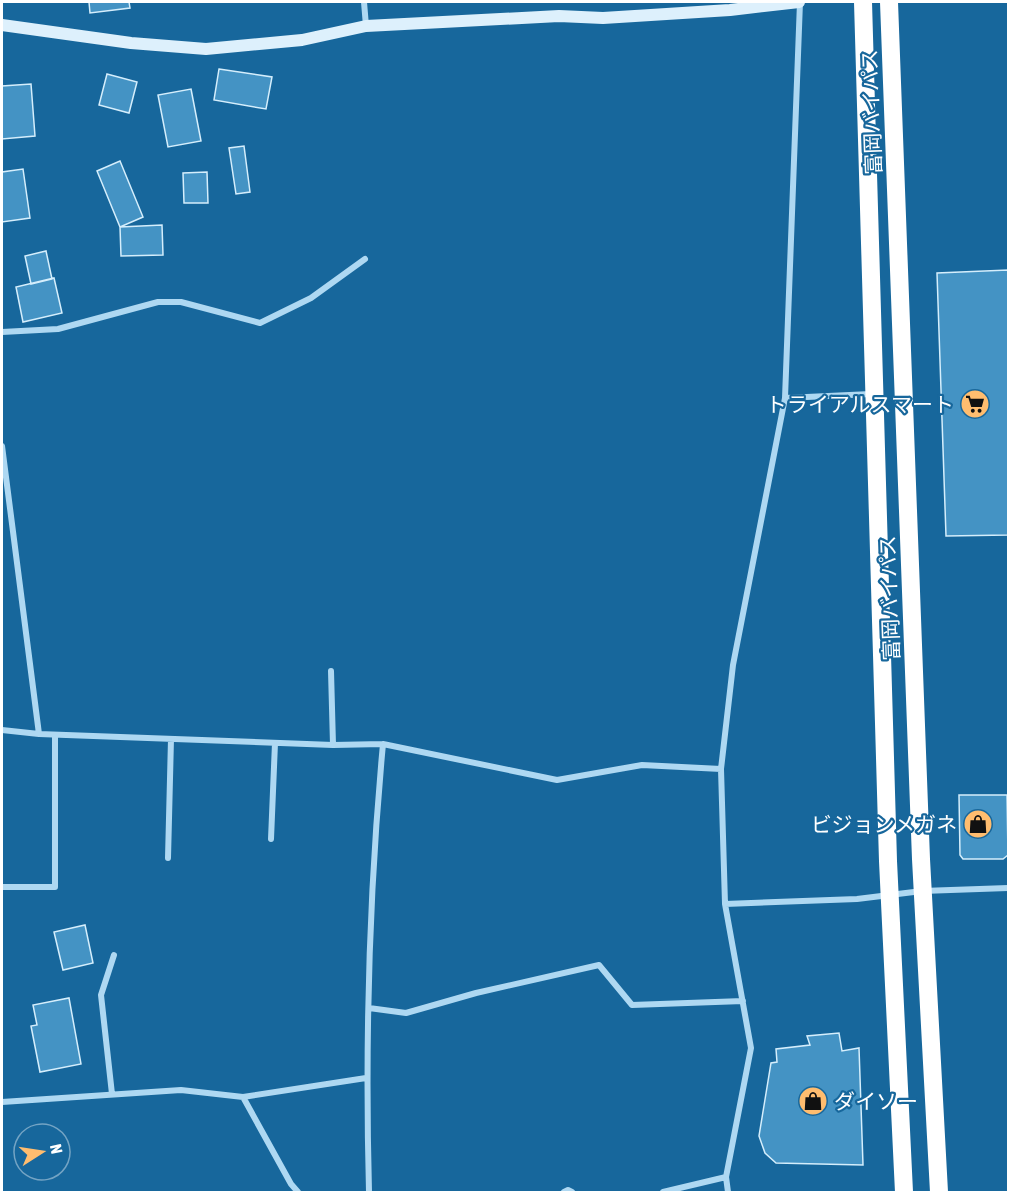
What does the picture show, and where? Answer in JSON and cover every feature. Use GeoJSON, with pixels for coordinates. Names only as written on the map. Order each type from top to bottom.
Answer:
{"type":"FeatureCollection","features":[{"type":"Feature","properties":{"kind":"highway","name":"富岡バイパス"},"geometry":{"type":"LineString","coordinates":[[863,2],[889,896],[904,1192]]}},
{"type":"Feature","properties":{"kind":"highway","name":"富岡バイパス"},"geometry":{"type":"LineString","coordinates":[[889,2],[922,891],[939,1192]]}},
{"type":"Feature","properties":{"kind":"street"},"geometry":{"type":"LineString","coordinates":[[364,2],[366,26]]}},
{"type":"Feature","properties":{"kind":"street"},"geometry":{"type":"LineString","coordinates":[[2,25],[131,43],[206,49],[302,40],[366,26],[559,16],[603,18],[730,10],[800,2],[784,398],[733,665],[721,769],[725,904],[751,1048],[726,1177],[728,1192]]}},
{"type":"Feature","properties":{"kind":"street"},"geometry":{"type":"LineString","coordinates":[[2,332],[58,329],[158,302],[181,302],[260,322],[311,298],[365,259]]}},
{"type":"Feature","properties":{"kind":"street"},"geometry":{"type":"LineString","coordinates":[[784,398],[873,394]]}},
{"type":"Feature","properties":{"kind":"street"},"geometry":{"type":"LineString","coordinates":[[2,446],[39,734]]}},
{"type":"Feature","properties":{"kind":"street"},"geometry":{"type":"LineString","coordinates":[[331,671],[333,745]]}},
{"type":"Feature","properties":{"kind":"street"},"geometry":{"type":"LineString","coordinates":[[2,730],[55,735],[333,745],[383,744],[557,780],[642,765],[721,769]]}},
{"type":"Feature","properties":{"kind":"street"},"geometry":{"type":"LineString","coordinates":[[2,887],[55,887],[55,735]]}},
{"type":"Feature","properties":{"kind":"street"},"geometry":{"type":"LineString","coordinates":[[168,858],[171,739]]}},
{"type":"Feature","properties":{"kind":"street"},"geometry":{"type":"LineString","coordinates":[[271,839],[275,743]]}},
{"type":"Feature","properties":{"kind":"street"},"geometry":{"type":"LineString","coordinates":[[369,1192],[366,1078],[377,804],[383,744]]}},
{"type":"Feature","properties":{"kind":"street"},"geometry":{"type":"LineString","coordinates":[[725,904],[889,896],[922,891],[1008,888]]}},
{"type":"Feature","properties":{"kind":"street"},"geometry":{"type":"LineString","coordinates":[[112,1095],[100,995],[114,955]]}},
{"type":"Feature","properties":{"kind":"street"},"geometry":{"type":"LineString","coordinates":[[369,1008],[406,1013],[476,993],[599,964],[632,1005],[743,1001]]}},
{"type":"Feature","properties":{"kind":"street"},"geometry":{"type":"LineString","coordinates":[[2,1102],[181,1090],[243,1097],[366,1078]]}},
{"type":"Feature","properties":{"kind":"street"},"geometry":{"type":"LineString","coordinates":[[243,1097],[291,1184],[298,1192]]}},
{"type":"Feature","properties":{"kind":"street"},"geometry":{"type":"LineString","coordinates":[[663,1192],[726,1177]]}},
{"type":"Feature","properties":{"kind":"street"},"geometry":{"type":"LineString","coordinates":[[564,1192],[568,1190],[572,1192]]}},
{"type":"Feature","properties":{"kind":"building"},"geometry":{"type":"Polygon","coordinates":[[[89,2],[129,2],[130,8],[90,13],[89,2]]]}},
{"type":"Feature","properties":{"kind":"building"},"geometry":{"type":"Polygon","coordinates":[[[219,69],[272,77],[266,109],[214,100],[219,69]]]}},
{"type":"Feature","properties":{"kind":"building"},"geometry":{"type":"Polygon","coordinates":[[[107,74],[137,82],[129,113],[99,105],[107,74]]]}},
{"type":"Feature","properties":{"kind":"building"},"geometry":{"type":"Polygon","coordinates":[[[31,84],[35,136],[2,139],[2,86],[31,84]]]}},
{"type":"Feature","properties":{"kind":"building"},"geometry":{"type":"Polygon","coordinates":[[[191,89],[201,141],[168,147],[158,95],[191,89]]]}},
{"type":"Feature","properties":{"kind":"building"},"geometry":{"type":"Polygon","coordinates":[[[244,146],[250,192],[236,194],[229,148],[244,146]]]}},
{"type":"Feature","properties":{"kind":"building"},"geometry":{"type":"Polygon","coordinates":[[[120,161],[143,217],[120,227],[97,171],[120,161]]]}},
{"type":"Feature","properties":{"kind":"building"},"geometry":{"type":"Polygon","coordinates":[[[23,169],[30,218],[2,222],[2,172],[23,169]]]}},
{"type":"Feature","properties":{"kind":"building"},"geometry":{"type":"Polygon","coordinates":[[[207,172],[208,203],[184,203],[183,173],[207,172]]]}},
{"type":"Feature","properties":{"kind":"building"},"geometry":{"type":"Polygon","coordinates":[[[162,225],[163,255],[121,256],[120,227],[162,225]]]}},
{"type":"Feature","properties":{"kind":"building"},"geometry":{"type":"Polygon","coordinates":[[[46,251],[52,279],[31,284],[25,256],[46,251]]]}},
{"type":"Feature","properties":{"kind":"building","name":"トライアルスマート"},"geometry":{"type":"Polygon","coordinates":[[[1008,270],[1008,535],[946,536],[937,273],[1008,270]]]}},
{"type":"Feature","properties":{"kind":"building"},"geometry":{"type":"Polygon","coordinates":[[[54,278],[62,313],[23,322],[16,287],[54,278]]]}},
{"type":"Feature","properties":{"kind":"building"},"geometry":{"type":"Polygon","coordinates":[[[959,795],[1007,795],[1008,855],[1003,859],[963,859],[960,855],[959,795]]]}},
{"type":"Feature","properties":{"kind":"building"},"geometry":{"type":"Polygon","coordinates":[[[85,925],[93,963],[63,970],[54,932],[85,925]]]}},
{"type":"Feature","properties":{"kind":"building"},"geometry":{"type":"Polygon","coordinates":[[[69,998],[81,1064],[40,1072],[31,1026],[37,1025],[33,1005],[69,998]]]}},
{"type":"Feature","properties":{"kind":"building"},"geometry":{"type":"Polygon","coordinates":[[[839,1033],[842,1051],[859,1048],[863,1165],[776,1163],[765,1153],[759,1136],[771,1063],[777,1062],[776,1049],[810,1045],[807,1036],[839,1033]]]}},
{"type":"Feature","properties":{"kind":"place","name":"トライアルスマート"},"geometry":{"type":"Point","coordinates":[975,404]}},
{"type":"Feature","properties":{"kind":"place","name":"ビジョンメガネ"},"geometry":{"type":"Point","coordinates":[978,824]}},
{"type":"Feature","properties":{"kind":"place","name":"ダイソー"},"geometry":{"type":"Point","coordinates":[813,1101]}}]}
